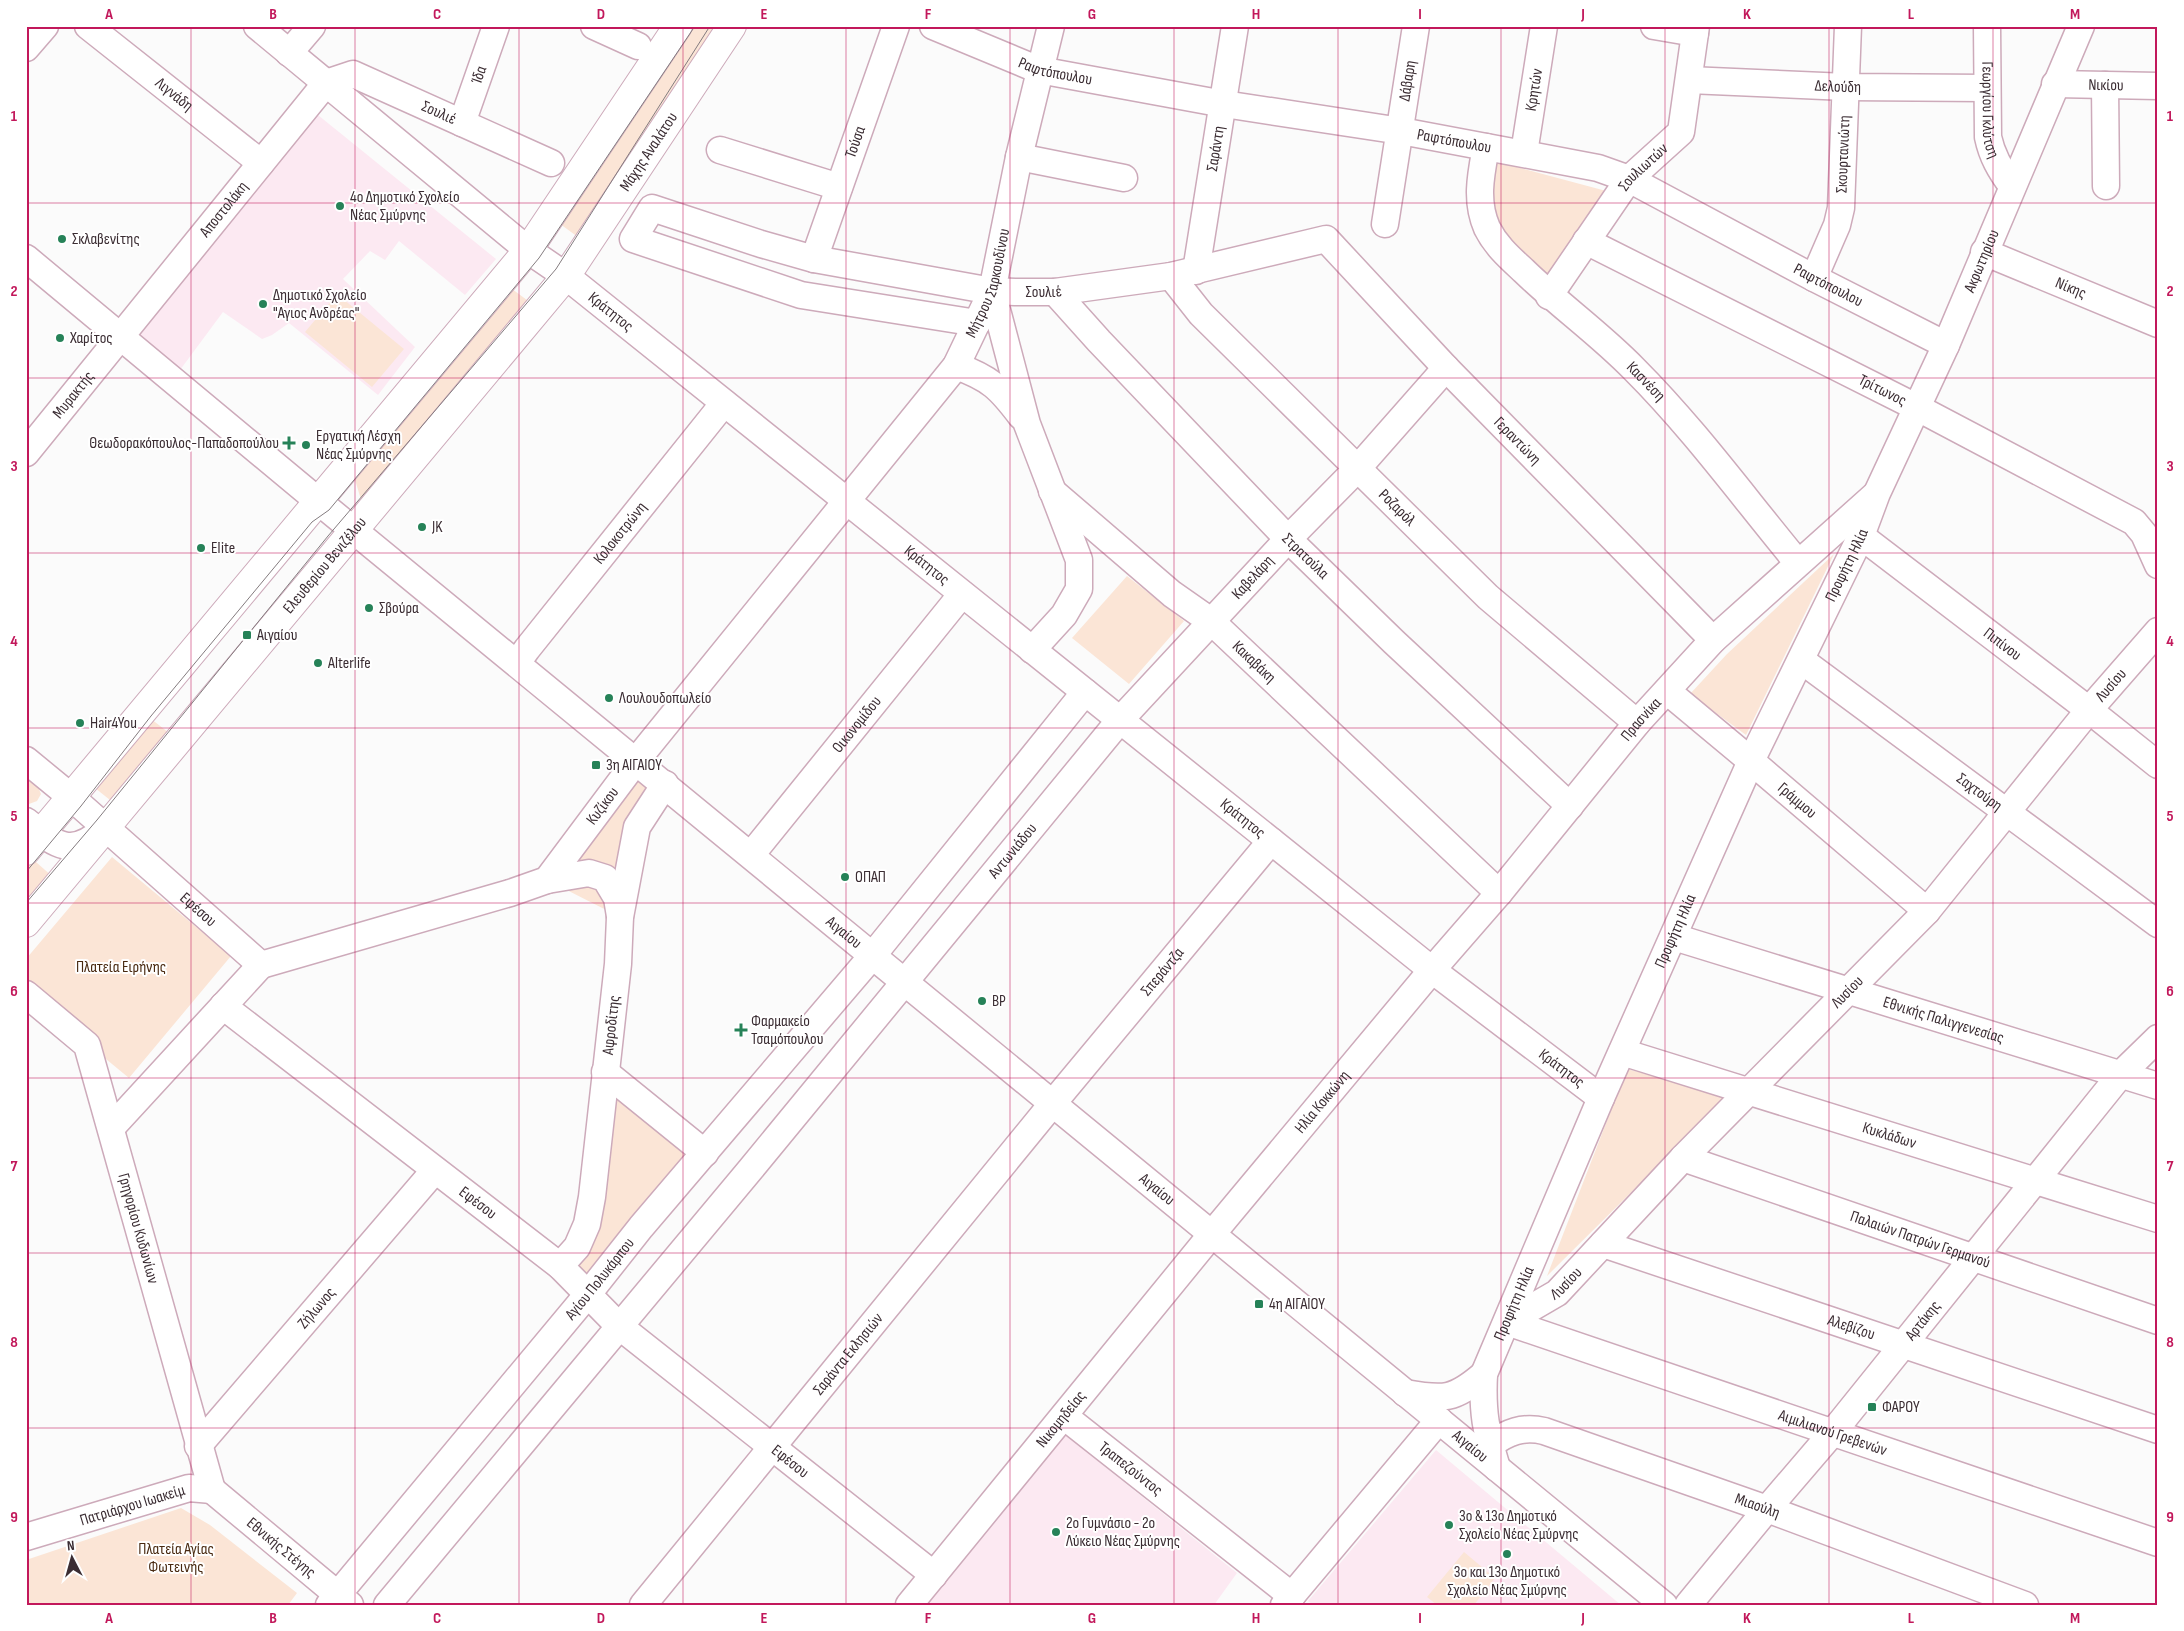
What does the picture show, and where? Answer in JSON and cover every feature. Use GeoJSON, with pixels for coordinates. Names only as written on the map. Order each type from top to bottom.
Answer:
{"type":"FeatureCollection","features":[{"type":"Feature","properties":{"kind":"main road"},"geometry":{"type":"LineString","coordinates":[[31,835],[71,797],[321,501],[528,250],[678,26]]}},
{"type":"Feature","properties":{"kind":"main road","name":"Μάχης Αναλάτου"},"geometry":{"type":"LineString","coordinates":[[566,276],[732,26]]}},
{"type":"Feature","properties":{"kind":"main road","name":"Ελευθερίου Βενιζέλου"},"geometry":{"type":"LineString","coordinates":[[26,923],[566,276]]}},
{"type":"Feature","properties":{"kind":"street"},"geometry":{"type":"LineString","coordinates":[[26,48],[45,26]]}},
{"type":"Feature","properties":{"kind":"street","name":"Λιγνάδη"},"geometry":{"type":"LineString","coordinates":[[88,26],[261,163]]}},
{"type":"Feature","properties":{"kind":"street","name":"Κράτητος"},"geometry":{"type":"LineString","coordinates":[[258,26],[528,250],[566,276],[1432,970],[1601,1098]]}},
{"type":"Feature","properties":{"kind":"street"},"geometry":{"type":"LineString","coordinates":[[290,53],[312,26]]}},
{"type":"Feature","properties":{"kind":"street","name":"Ίδα"},"geometry":{"type":"LineString","coordinates":[[462,123],[496,26]]}},
{"type":"Feature","properties":{"kind":"street"},"geometry":{"type":"LineString","coordinates":[[594,26],[638,46]]}},
{"type":"Feature","properties":{"kind":"street","name":"Τούσα"},"geometry":{"type":"LineString","coordinates":[[814,260],[896,26]]}},
{"type":"Feature","properties":{"kind":"street","name":"Ραφτόπουλου"},"geometry":{"type":"LineString","coordinates":[[933,26],[1039,70],[1224,104],[1401,131],[1598,168],[1629,179],[1814,278],[1946,344]]}},
{"type":"Feature","properties":{"kind":"street","name":"Μήτρου Σαρκουδίνου"},"geometry":{"type":"LineString","coordinates":[[848,502],[956,366],[992,291],[1018,157],[1051,26]]}},
{"type":"Feature","properties":{"kind":"street","name":"Σαράντη"},"geometry":{"type":"LineString","coordinates":[[1196,272],[1236,26]]}},
{"type":"Feature","properties":{"kind":"street","name":"Δάβαρη"},"geometry":{"type":"LineString","coordinates":[[1385,224],[1416,26]]}},
{"type":"Feature","properties":{"kind":"street","name":"Κρητών"},"geometry":{"type":"LineString","coordinates":[[1524,153],[1544,26]]}},
{"type":"Feature","properties":{"kind":"street"},"geometry":{"type":"LineString","coordinates":[[1654,26],[1696,30]]}},
{"type":"Feature","properties":{"kind":"street","name":"Σκουρτανιώτη"},"geometry":{"type":"LineString","coordinates":[[1814,278],[1837,225],[1841,208],[1848,26]]}},
{"type":"Feature","properties":{"kind":"street","name":"Γεωργίου Γκλύτση"},"geometry":{"type":"LineString","coordinates":[[1987,26],[1986,88],[1988,137],[1992,154],[1998,167],[2012,186]]}},
{"type":"Feature","properties":{"kind":"street","name":"Ακρωτηρίου"},"geometry":{"type":"LineString","coordinates":[[1877,493],[1946,344],[2081,26]]}},
{"type":"Feature","properties":{"kind":"street","name":"Σουλιωτών"},"geometry":{"type":"LineString","coordinates":[[1549,296],[1629,179],[1681,132],[1696,30]]}},
{"type":"Feature","properties":{"kind":"street","name":"Σουλιέ"},"geometry":{"type":"LineString","coordinates":[[326,83],[353,74],[551,163]]}},
{"type":"Feature","properties":{"kind":"street","name":"Δελούδη"},"geometry":{"type":"LineString","coordinates":[[1689,80],[1846,87],[1986,88]]}},
{"type":"Feature","properties":{"kind":"street","name":"Αποστολάκη"},"geometry":{"type":"LineString","coordinates":[[120,336],[326,83]]}},
{"type":"Feature","properties":{"kind":"street","name":"Νικίου"},"geometry":{"type":"LineString","coordinates":[[2055,84],[2158,86]]}},
{"type":"Feature","properties":{"kind":"street"},"geometry":{"type":"LineString","coordinates":[[2105,85],[2106,186]]}},
{"type":"Feature","properties":{"kind":"street","name":"Κασνέση"},"geometry":{"type":"LineString","coordinates":[[1486,146],[1480,181],[1482,213],[1497,245],[1549,296],[1632,367],[1667,402],[1798,563]]}},
{"type":"Feature","properties":{"kind":"street"},"geometry":{"type":"LineString","coordinates":[[720,150],[839,187]]}},
{"type":"Feature","properties":{"kind":"street"},"geometry":{"type":"LineString","coordinates":[[1018,157],[1124,178]]}},
{"type":"Feature","properties":{"kind":"street","name":"Σουλιέ"},"geometry":{"type":"LineString","coordinates":[[977,323],[801,295],[633,240],[652,208],[814,260],[992,291],[1055,292],[1196,272],[1326,239]]}},
{"type":"Feature","properties":{"kind":"street","name":"Γεραντώνη"},"geometry":{"type":"LineString","coordinates":[[1326,239],[1446,368],[1713,640]]}},
{"type":"Feature","properties":{"kind":"street","name":"Τρίτωνος"},"geometry":{"type":"LineString","coordinates":[[1586,242],[1916,407],[2134,522],[2144,534],[2158,566]]}},
{"type":"Feature","properties":{"kind":"street"},"geometry":{"type":"LineString","coordinates":[[749,278],[761,244]]}},
{"type":"Feature","properties":{"kind":"street","name":"Νίκης"},"geometry":{"type":"LineString","coordinates":[[1984,252],[2158,324]]}},
{"type":"Feature","properties":{"kind":"street","name":"Αιγαίου"},"geometry":{"type":"LineString","coordinates":[[26,258],[1439,1420],[1494,1456],[1664,1605]]}},
{"type":"Feature","properties":{"kind":"street","name":"Ροζαρόλ"},"geometry":{"type":"LineString","coordinates":[[1171,276],[1202,314],[1488,597],[1638,722]]}},
{"type":"Feature","properties":{"kind":"street","name":"Κακαβάκη"},"geometry":{"type":"LineString","coordinates":[[992,291],[1027,424],[1052,491],[1172,594],[1212,622],[1499,893]]}},
{"type":"Feature","properties":{"kind":"street","name":"Στρατούλα"},"geometry":{"type":"LineString","coordinates":[[1055,292],[1099,341],[1288,539],[1394,642],[1570,806]]}},
{"type":"Feature","properties":{"kind":"street","name":"Μυρακτής"},"geometry":{"type":"LineString","coordinates":[[26,453],[120,336]]}},
{"type":"Feature","properties":{"kind":"street","name":"Κακαβάκη"},"geometry":{"type":"LineString","coordinates":[[956,366],[983,377],[1004,393],[1027,424]]}},
{"type":"Feature","properties":{"kind":"street","name":"Καβελάρη"},"geometry":{"type":"LineString","coordinates":[[1120,720],[1288,539],[1357,469],[1446,368]]}},
{"type":"Feature","properties":{"kind":"street","name":"Κολοκοτρώνη"},"geometry":{"type":"LineString","coordinates":[[518,663],[527,649],[724,403]]}},
{"type":"Feature","properties":{"kind":"street"},"geometry":{"type":"LineString","coordinates":[[1032,650],[1064,615],[1079,589],[1079,560],[1052,491]]}},
{"type":"Feature","properties":{"kind":"street","name":"Πρασνίκα"},"geometry":{"type":"LineString","coordinates":[[1432,970],[1499,893],[1638,722],[1713,640],[1798,563],[1855,528],[1877,493]]}},
{"type":"Feature","properties":{"kind":"street","name":"Κυζίκου"},"geometry":{"type":"LineString","coordinates":[[547,880],[636,761],[848,502]]}},
{"type":"Feature","properties":{"kind":"street","name":"Προφήτη Ηλία"},"geometry":{"type":"LineString","coordinates":[[1494,1456],[1484,1420],[1482,1403],[1484,1374],[1601,1098],[1751,761],[1801,660],[1855,528]]}},
{"type":"Feature","properties":{"kind":"street","name":"Πιπίνου"},"geometry":{"type":"LineString","coordinates":[[1855,528],[2158,765]]}},
{"type":"Feature","properties":{"kind":"street","name":"Οικονομίδου"},"geometry":{"type":"LineString","coordinates":[[751,855],[962,594]]}},
{"type":"Feature","properties":{"kind":"street","name":"Λυσίου"},"geometry":{"type":"LineString","coordinates":[[1507,1322],[1557,1293],[1683,1158],[1927,911],[2089,710],[2158,631]]}},
{"type":"Feature","properties":{"kind":"street","name":"Σαχτούρη"},"geometry":{"type":"LineString","coordinates":[[1801,660],[2008,811],[2158,924]]}},
{"type":"Feature","properties":{"kind":"street","name":"Γράμμου"},"geometry":{"type":"LineString","coordinates":[[1666,691],[1927,911]]}},
{"type":"Feature","properties":{"kind":"street"},"geometry":{"type":"LineString","coordinates":[[873,955],[1085,692]]}},
{"type":"Feature","properties":{"kind":"street","name":"Αντωνιάδου"},"geometry":{"type":"LineString","coordinates":[[905,982],[1120,720]]}},
{"type":"Feature","properties":{"kind":"street","name":"Εφέσου"},"geometry":{"type":"LineString","coordinates":[[26,760],[71,797],[261,965]]}},
{"type":"Feature","properties":{"kind":"street","name":"Αφροδίτης"},"geometry":{"type":"LineString","coordinates":[[560,1266],[576,1247],[586,1224],[592,1197],[618,964],[620,918],[637,827],[664,784]]}},
{"type":"Feature","properties":{"kind":"street"},"geometry":{"type":"LineString","coordinates":[[31,835],[52,842],[74,846],[90,841],[105,827]]}},
{"type":"Feature","properties":{"kind":"street","name":"Σπεράντζα"},"geometry":{"type":"LineString","coordinates":[[1053,1103],[1271,841]]}},
{"type":"Feature","properties":{"kind":"street"},"geometry":{"type":"LineString","coordinates":[[112,1127],[261,965],[547,880],[589,872],[605,878],[617,898],[620,918]]}},
{"type":"Feature","properties":{"kind":"street","name":"Εθνικής Παλιγγενεσίας"},"geometry":{"type":"LineString","coordinates":[[1674,937],[2158,1086]]}},
{"type":"Feature","properties":{"kind":"street","name":"Αγίου Πολυκάρπου"},"geometry":{"type":"LineString","coordinates":[[339,1601],[641,1227],[873,955]]}},
{"type":"Feature","properties":{"kind":"street","name":"Ηλία Κοκκώνη"},"geometry":{"type":"LineString","coordinates":[[1212,1234],[1432,970]]}},
{"type":"Feature","properties":{"kind":"street"},"geometry":{"type":"LineString","coordinates":[[387,1605],[905,982]]}},
{"type":"Feature","properties":{"kind":"street","name":"Γρηγορίου Κυδωνίων"},"geometry":{"type":"LineString","coordinates":[[26,994],[87,1045],[112,1127],[198,1446],[212,1490]]}},
{"type":"Feature","properties":{"kind":"street","name":"Εφέσου"},"geometry":{"type":"LineString","coordinates":[[223,1006],[560,1266],[619,1326],[934,1575]]}},
{"type":"Feature","properties":{"kind":"street","name":"Αρτάκης"},"geometry":{"type":"LineString","coordinates":[[1688,1605],[1767,1508],[1833,1432],[2121,1074],[2158,1038]]}},
{"type":"Feature","properties":{"kind":"street","name":"Κυκλάδων"},"geometry":{"type":"LineString","coordinates":[[1622,1052],[1750,1090],[2158,1219]]}},
{"type":"Feature","properties":{"kind":"street"},"geometry":{"type":"LineString","coordinates":[[605,1072],[705,1153]]}},
{"type":"Feature","properties":{"kind":"street","name":"Σαράντα Εκλησιών"},"geometry":{"type":"LineString","coordinates":[[643,1605],[1053,1103]]}},
{"type":"Feature","properties":{"kind":"street","name":"Παλαιών Πατρών Γερμανού"},"geometry":{"type":"LineString","coordinates":[[1683,1158],[2158,1321]]}},
{"type":"Feature","properties":{"kind":"street","name":"Ζήλωνος"},"geometry":{"type":"LineString","coordinates":[[198,1446],[435,1170]]}},
{"type":"Feature","properties":{"kind":"street","name":"Νικομηδείας"},"geometry":{"type":"LineString","coordinates":[[909,1605],[1212,1234]]}},
{"type":"Feature","properties":{"kind":"street","name":"Αλεβίζου"},"geometry":{"type":"LineString","coordinates":[[1603,1244],[2158,1430]]}},
{"type":"Feature","properties":{"kind":"street","name":"Αιμιλιανού Γρεβενών"},"geometry":{"type":"LineString","coordinates":[[1507,1322],[2158,1543]]}},
{"type":"Feature","properties":{"kind":"street","name":"Προφήτη Ηλία"},"geometry":{"type":"LineString","coordinates":[[1405,1392],[1431,1398],[1449,1397],[1466,1389],[1484,1374]]}},
{"type":"Feature","properties":{"kind":"street","name":"Τραπεζούντος"},"geometry":{"type":"LineString","coordinates":[[1064,1416],[1288,1601]]}},
{"type":"Feature","properties":{"kind":"street"},"geometry":{"type":"LineString","coordinates":[[1288,1601],[1439,1420]]}},
{"type":"Feature","properties":{"kind":"street","name":"Μιαούλη"},"geometry":{"type":"LineString","coordinates":[[1494,1456],[1515,1431],[1534,1429],[1767,1508],[1973,1596],[2025,1605]]}},
{"type":"Feature","properties":{"kind":"street","name":"Πατριάρχου Ιωακείμ"},"geometry":{"type":"LineString","coordinates":[[26,1537],[189,1488],[212,1490]]}},
{"type":"Feature","properties":{"kind":"street","name":"Εθνικής Στέγης"},"geometry":{"type":"LineString","coordinates":[[212,1490],[339,1601]]}},
{"type":"Feature","properties":{"kind":"shaded area"},"geometry":{"type":"Polygon","coordinates":[[[313,111],[496,259],[465,295],[399,241],[385,260],[370,251],[343,279],[415,347],[378,395],[289,323],[272,335],[262,339],[223,312],[180,370],[137,332],[313,111]]]}},
{"type":"Feature","properties":{"kind":"shaded area"},"geometry":{"type":"Polygon","coordinates":[[[1064,1434],[1237,1573],[1214,1605],[922,1605],[1064,1434]]]}},
{"type":"Feature","properties":{"kind":"shaded area","name":"3ο & 13ο Δημοτικό Σχολείο Νέας Σμύρνης"},"geometry":{"type":"Polygon","coordinates":[[[1436,1450],[1621,1605],[1313,1605],[1308,1601],[1436,1450]]]}},
{"type":"Feature","properties":{"kind":"green space"},"geometry":{"type":"Polygon","coordinates":[[[686,26],[719,26],[582,240],[556,221],[686,26]]]}},
{"type":"Feature","properties":{"kind":"green space"},"geometry":{"type":"Polygon","coordinates":[[[1494,161],[1610,192],[1554,281],[1511,245],[1493,212],[1490,181],[1494,161]]]}},
{"type":"Feature","properties":{"kind":"green space"},"geometry":{"type":"Polygon","coordinates":[[[508,286],[531,303],[362,503],[353,473],[508,286]]]}},
{"type":"Feature","properties":{"kind":"green space"},"geometry":{"type":"Polygon","coordinates":[[[337,294],[404,349],[372,387],[305,332],[337,294]]]}},
{"type":"Feature","properties":{"kind":"green space"},"geometry":{"type":"Polygon","coordinates":[[[1834,554],[1746,735],[1690,694],[1727,654],[1834,554]]]}},
{"type":"Feature","properties":{"kind":"green space"},"geometry":{"type":"Polygon","coordinates":[[[1127,576],[1184,621],[1129,684],[1072,638],[1127,576]]]}},
{"type":"Feature","properties":{"kind":"green space"},"geometry":{"type":"Polygon","coordinates":[[[146,715],[173,736],[115,804],[90,784],[146,715]]]}},
{"type":"Feature","properties":{"kind":"green space"},"geometry":{"type":"Polygon","coordinates":[[[636,761],[665,784],[620,917],[547,880],[636,761]]]}},
{"type":"Feature","properties":{"kind":"green space"},"geometry":{"type":"Polygon","coordinates":[[[26,778],[38,787],[41,794],[37,801],[29,804],[26,802],[26,778]]]}},
{"type":"Feature","properties":{"kind":"green space"},"geometry":{"type":"Polygon","coordinates":[[[28,855],[53,877],[26,909],[26,857],[28,855]]]}},
{"type":"Feature","properties":{"kind":"green space","name":"Πλατεία Ειρήνης"},"geometry":{"type":"Polygon","coordinates":[[[112,857],[231,956],[129,1078],[26,993],[26,959],[112,857]]]}},
{"type":"Feature","properties":{"kind":"green space"},"geometry":{"type":"Polygon","coordinates":[[[1627,1069],[1728,1096],[1547,1276],[1627,1069]]]}},
{"type":"Feature","properties":{"kind":"green space"},"geometry":{"type":"Polygon","coordinates":[[[605,1072],[705,1153],[588,1294],[560,1266],[577,1247],[605,1072]]]}},
{"type":"Feature","properties":{"kind":"green space","name":"Πλατεία Αγίας Φωτεινής"},"geometry":{"type":"Polygon","coordinates":[[[181,1508],[210,1525],[297,1593],[288,1605],[26,1605],[26,1560],[181,1508]]]}},
{"type":"Feature","properties":{"kind":"green space"},"geometry":{"type":"Polygon","coordinates":[[[1464,1552],[1495,1578],[1474,1605],[1437,1605],[1427,1597],[1464,1552]]]}},
{"type":"Feature","properties":{"kind":"tram line"},"geometry":{"type":"LineString","coordinates":[[26,872],[81,806],[151,716],[312,522],[329,510],[539,258],[695,26]]}},
{"type":"Feature","properties":{"kind":"tram line"},"geometry":{"type":"LineString","coordinates":[[26,903],[97,820],[328,536],[556,269],[710,26]]}},
{"type":"Feature","properties":{"kind":"place","name":"4o Δημοτικό Σχολείο Νέας Σμύρνης"},"geometry":{"type":"Point","coordinates":[340,206]}},
{"type":"Feature","properties":{"kind":"place","name":"Σκλαβενίτης"},"geometry":{"type":"Point","coordinates":[62,239]}},
{"type":"Feature","properties":{"kind":"place","name":"Δημοτικό Σχολείο \"Αγιος Ανδρέας\""},"geometry":{"type":"Point","coordinates":[263,304]}},
{"type":"Feature","properties":{"kind":"place","name":"Χαρίτος"},"geometry":{"type":"Point","coordinates":[60,338]}},
{"type":"Feature","properties":{"kind":"place","name":"Θεωδορακόπουλος-Παπαδοπούλου"},"geometry":{"type":"Point","coordinates":[289,443]}},
{"type":"Feature","properties":{"kind":"place","name":"Εργατική Λέσχη Νέας Σμύρνης"},"geometry":{"type":"Point","coordinates":[306,445]}},
{"type":"Feature","properties":{"kind":"place","name":"JK"},"geometry":{"type":"Point","coordinates":[422,527]}},
{"type":"Feature","properties":{"kind":"place","name":"Elite"},"geometry":{"type":"Point","coordinates":[201,548]}},
{"type":"Feature","properties":{"kind":"place","name":"Σβούρα"},"geometry":{"type":"Point","coordinates":[369,608]}},
{"type":"Feature","properties":{"kind":"place","name":"Αιγαίου"},"geometry":{"type":"Point","coordinates":[247,635]}},
{"type":"Feature","properties":{"kind":"place","name":"Alterlife"},"geometry":{"type":"Point","coordinates":[318,663]}},
{"type":"Feature","properties":{"kind":"place","name":"Λουλουδοπωλείο"},"geometry":{"type":"Point","coordinates":[609,698]}},
{"type":"Feature","properties":{"kind":"place","name":"Hair4You"},"geometry":{"type":"Point","coordinates":[80,723]}},
{"type":"Feature","properties":{"kind":"place","name":"3η ΑΙΓΑΙΟΥ"},"geometry":{"type":"Point","coordinates":[596,765]}},
{"type":"Feature","properties":{"kind":"place","name":"ΟΠΑΠ"},"geometry":{"type":"Point","coordinates":[845,877]}},
{"type":"Feature","properties":{"kind":"place","name":"BP"},"geometry":{"type":"Point","coordinates":[982,1001]}},
{"type":"Feature","properties":{"kind":"place","name":"Φαρμακείο Τσαμόπουλου"},"geometry":{"type":"Point","coordinates":[741,1030]}},
{"type":"Feature","properties":{"kind":"place","name":"4η ΑΙΓΑΙΟΥ"},"geometry":{"type":"Point","coordinates":[1259,1304]}},
{"type":"Feature","properties":{"kind":"place","name":"ΦΑΡΟΥ"},"geometry":{"type":"Point","coordinates":[1872,1407]}},
{"type":"Feature","properties":{"kind":"place","name":"3ο & 13ο Δημοτικό Σχολείο Νέας Σμύρνης"},"geometry":{"type":"Point","coordinates":[1449,1525]}},
{"type":"Feature","properties":{"kind":"place","name":"2ο Γυμνάσιο - 2ο Λύκειο Νέας Σμύρνης"},"geometry":{"type":"Point","coordinates":[1056,1532]}},
{"type":"Feature","properties":{"kind":"place","name":"3ο και 13ο Δημοτικό Σχολείο Νέας Σμύρνης"},"geometry":{"type":"Point","coordinates":[1507,1554]}}]}
